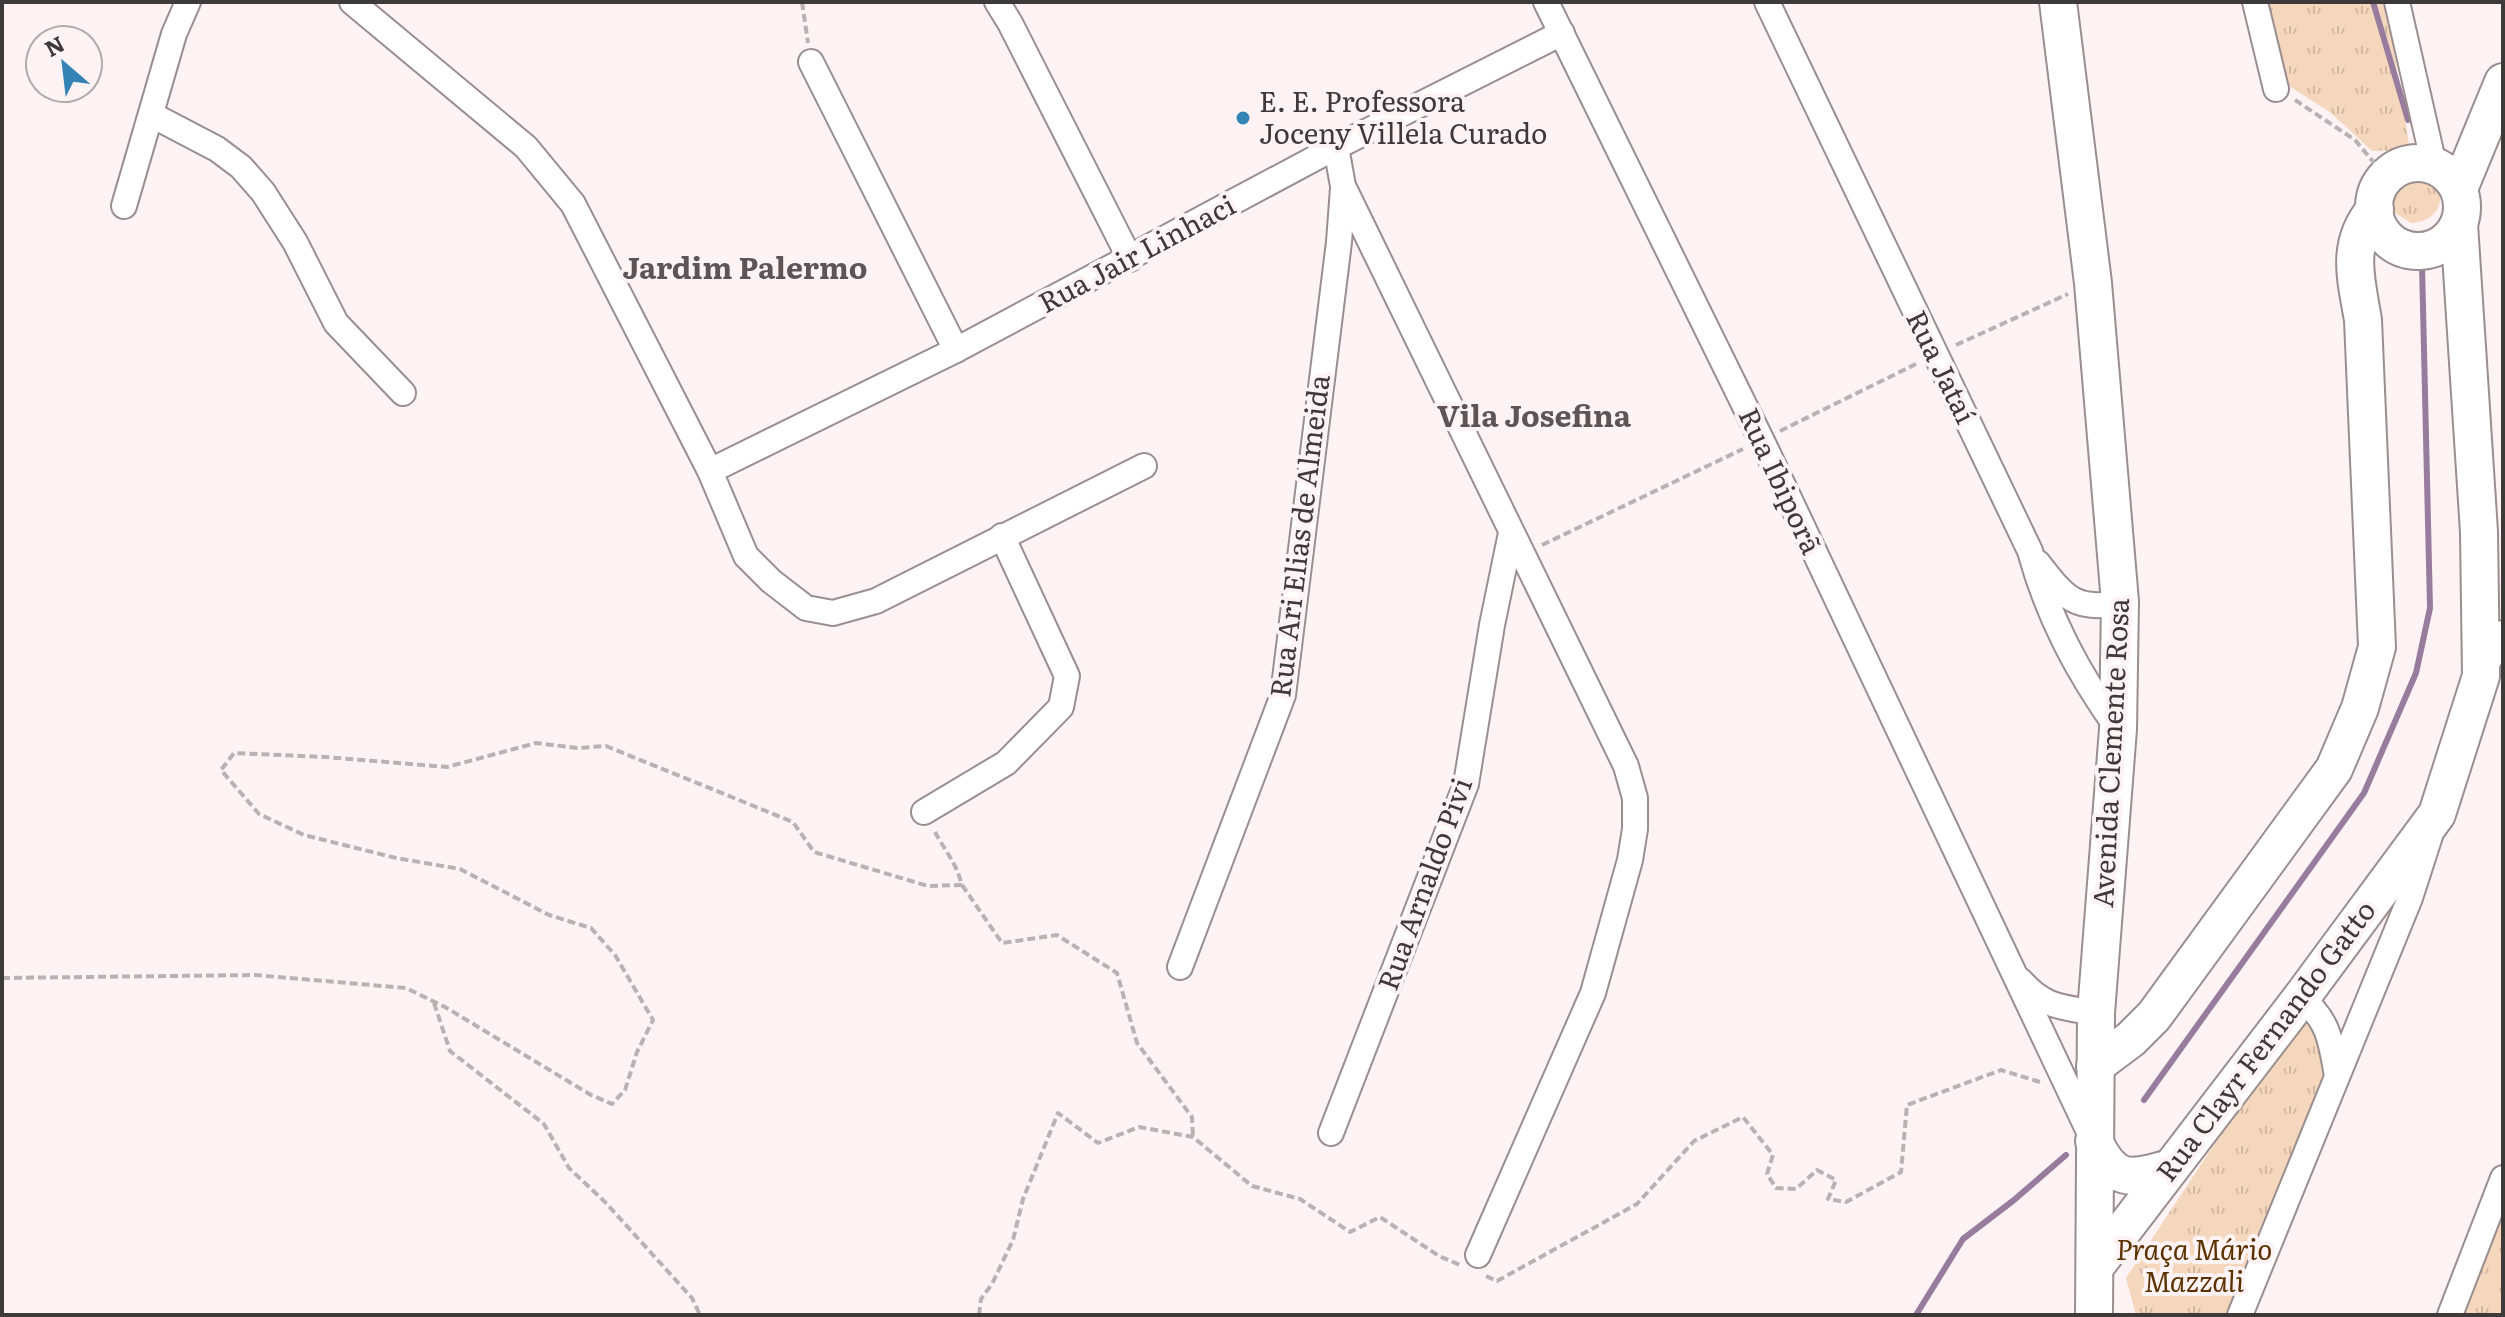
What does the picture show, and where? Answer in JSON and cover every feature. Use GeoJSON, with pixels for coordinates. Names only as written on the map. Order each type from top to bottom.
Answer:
{"type":"FeatureCollection","features":[{"type":"Feature","properties":{"kind":"main road","name":"Avenida Clemente Rosa"},"geometry":{"type":"LineString","coordinates":[[2058,2],[2093,283],[2120,602],[2118,729],[2096,1013],[2094,1315]]}},
{"type":"Feature","properties":{"kind":"main road"},"geometry":{"type":"LineString","coordinates":[[2380,193],[2382,231],[2400,246],[2427,250],[2451,236],[2450,193],[2503,82]]}},
{"type":"Feature","properties":{"kind":"main road"},"geometry":{"type":"LineString","coordinates":[[2095,1066],[2131,1039],[2154,1016],[2334,769],[2360,708],[2377,647],[2363,320],[2354,268],[2363,224],[2380,193],[2408,164],[2421,163],[2450,193],[2491,533],[2481,676]]}},
{"type":"Feature","properties":{"kind":"main road"},"geometry":{"type":"LineString","coordinates":[[2363,320],[2375,276],[2383,260],[2400,246]]}},
{"type":"Feature","properties":{"kind":"main road","name":"Rua Clayr Fernando Gatto"},"geometry":{"type":"LineString","coordinates":[[2095,1267],[2437,814],[2481,676]]}},
{"type":"Feature","properties":{"kind":"main road"},"geometry":{"type":"LineString","coordinates":[[2094,1141],[2111,1170],[2126,1177],[2141,1177],[2170,1168]]}},
{"type":"Feature","properties":{"kind":"street"},"geometry":{"type":"LineString","coordinates":[[124,206],[174,34],[188,2]]}},
{"type":"Feature","properties":{"kind":"street"},"geometry":{"type":"LineString","coordinates":[[352,2],[526,147],[550,173],[573,204],[710,471],[746,556],[771,581],[806,608],[833,613],[876,601],[1144,466]]}},
{"type":"Feature","properties":{"kind":"street"},"geometry":{"type":"LineString","coordinates":[[997,2],[1130,259]]}},
{"type":"Feature","properties":{"kind":"street","name":"Rua Ibiporã"},"geometry":{"type":"LineString","coordinates":[[1546,2],[1762,441],[2094,1141]]}},
{"type":"Feature","properties":{"kind":"street","name":"Rua Jataí"},"geometry":{"type":"LineString","coordinates":[[1767,2],[2030,551],[2042,596],[2086,683],[2118,729]]}},
{"type":"Feature","properties":{"kind":"street"},"geometry":{"type":"LineString","coordinates":[[2255,2],[2276,89]]}},
{"type":"Feature","properties":{"kind":"street"},"geometry":{"type":"LineString","coordinates":[[2397,2],[2450,193]]}},
{"type":"Feature","properties":{"kind":"street","name":"Rua Jair Linhaci"},"geometry":{"type":"LineString","coordinates":[[710,471],[956,350],[1336,147],[1562,33]]}},
{"type":"Feature","properties":{"kind":"street"},"geometry":{"type":"LineString","coordinates":[[811,62],[956,350]]}},
{"type":"Feature","properties":{"kind":"street"},"geometry":{"type":"LineString","coordinates":[[152,115],[217,149],[241,167],[263,192],[295,242],[336,323],[403,393]]}},
{"type":"Feature","properties":{"kind":"street"},"geometry":{"type":"LineString","coordinates":[[1336,147],[1343,186],[1626,766],[1635,798],[1635,829],[1630,860],[1593,993],[1478,1255]]}},
{"type":"Feature","properties":{"kind":"street","name":"Rua Ari Elias de Almeida"},"geometry":{"type":"LineString","coordinates":[[1180,967],[1283,695],[1339,242],[1343,186]]}},
{"type":"Feature","properties":{"kind":"street","name":"Rua Arnaldo Pivi"},"geometry":{"type":"LineString","coordinates":[[1331,1133],[1466,784],[1492,625],[1511,533]]}},
{"type":"Feature","properties":{"kind":"street"},"geometry":{"type":"LineString","coordinates":[[924,812],[1006,763],[1061,707],[1067,676],[1002,536]]}},
{"type":"Feature","properties":{"kind":"street"},"geometry":{"type":"LineString","coordinates":[[2030,551],[2059,589],[2083,606],[2100,607],[2120,602]]}},
{"type":"Feature","properties":{"kind":"street","name":"Rua Clayr Fernando Gatto"},"geometry":{"type":"LineString","coordinates":[[2481,676],[2503,633]]}},
{"type":"Feature","properties":{"kind":"street","name":"Rua Clayr Fernando Gatto"},"geometry":{"type":"LineString","coordinates":[[2240,1315],[2410,898],[2437,814]]}},
{"type":"Feature","properties":{"kind":"street","name":"Rua Ibiporã"},"geometry":{"type":"LineString","coordinates":[[2007,963],[2031,993],[2048,1004],[2096,1013]]}},
{"type":"Feature","properties":{"kind":"street"},"geometry":{"type":"LineString","coordinates":[[2301,998],[2316,1010],[2326,1027],[2337,1076]]}},
{"type":"Feature","properties":{"kind":"street"},"geometry":{"type":"LineString","coordinates":[[2450,1315],[2503,1178]]}},
{"type":"Feature","properties":{"kind":"path"},"geometry":{"type":"LineString","coordinates":[[802,2],[811,62]]}},
{"type":"Feature","properties":{"kind":"path"},"geometry":{"type":"LineString","coordinates":[[2276,89],[2324,117],[2355,140],[2380,193]]}},
{"type":"Feature","properties":{"kind":"path"},"geometry":{"type":"LineString","coordinates":[[1522,555],[1934,355],[2093,283]]}},
{"type":"Feature","properties":{"kind":"path"},"geometry":{"type":"LineString","coordinates":[[2,978],[255,975],[406,988],[591,1095],[612,1104],[625,1090],[637,1052],[653,1020],[615,955],[591,928],[549,915],[460,869],[396,858],[304,835],[259,814],[221,770],[234,753],[447,767],[536,743],[577,748],[606,746],[793,822],[814,852],[928,886],[962,885]]}},
{"type":"Feature","properties":{"kind":"path"},"geometry":{"type":"LineString","coordinates":[[924,812],[942,846],[955,862],[962,885],[1002,943],[1057,935],[1117,973],[1137,1043],[1192,1117],[1193,1137]]}},
{"type":"Feature","properties":{"kind":"path"},"geometry":{"type":"LineString","coordinates":[[433,1001],[450,1051],[544,1124],[569,1168],[605,1202],[692,1298],[700,1315]]}},
{"type":"Feature","properties":{"kind":"green space"},"geometry":{"type":"Polygon","coordinates":[[[2264,2],[2386,2],[2410,150],[2372,151],[2331,113],[2283,82],[2264,2]]]}},
{"type":"Feature","properties":{"kind":"green space"},"geometry":{"type":"Polygon","coordinates":[[[2422,171],[2437,185],[2440,202],[2431,217],[2411,223],[2392,211],[2388,195],[2405,175],[2422,171]]]}},
{"type":"Feature","properties":{"kind":"green space","name":"Praça Mário Mazzali"},"geometry":{"type":"Polygon","coordinates":[[[2295,1022],[2306,1023],[2332,1046],[2307,1133],[2226,1315],[2136,1315],[2126,1278],[2295,1022]]]}},
{"type":"Feature","properties":{"kind":"green space"},"geometry":{"type":"Polygon","coordinates":[[[2503,1214],[2503,1315],[2461,1315],[2503,1214]]]}},
{"type":"Feature","properties":{"kind":"waterway"},"geometry":{"type":"LineString","coordinates":[[2373,2],[2408,120]]}},
{"type":"Feature","properties":{"kind":"waterway"},"geometry":{"type":"LineString","coordinates":[[2144,1100],[2364,793],[2416,673],[2430,608],[2422,264]]}},
{"type":"Feature","properties":{"kind":"waterway"},"geometry":{"type":"LineString","coordinates":[[1916,1315],[1963,1239],[2066,1155]]}},
{"type":"Feature","properties":{"kind":"place","name":"E. E. Professora Joceny Villela Curado"},"geometry":{"type":"Point","coordinates":[1243,118]}},
{"type":"Feature","properties":{"kind":"district","name":"Jardim Palermo"},"geometry":{"type":"Point","coordinates":[745,269]}},
{"type":"Feature","properties":{"kind":"district","name":"Vila Josefina"},"geometry":{"type":"Point","coordinates":[1534,417]}}]}
